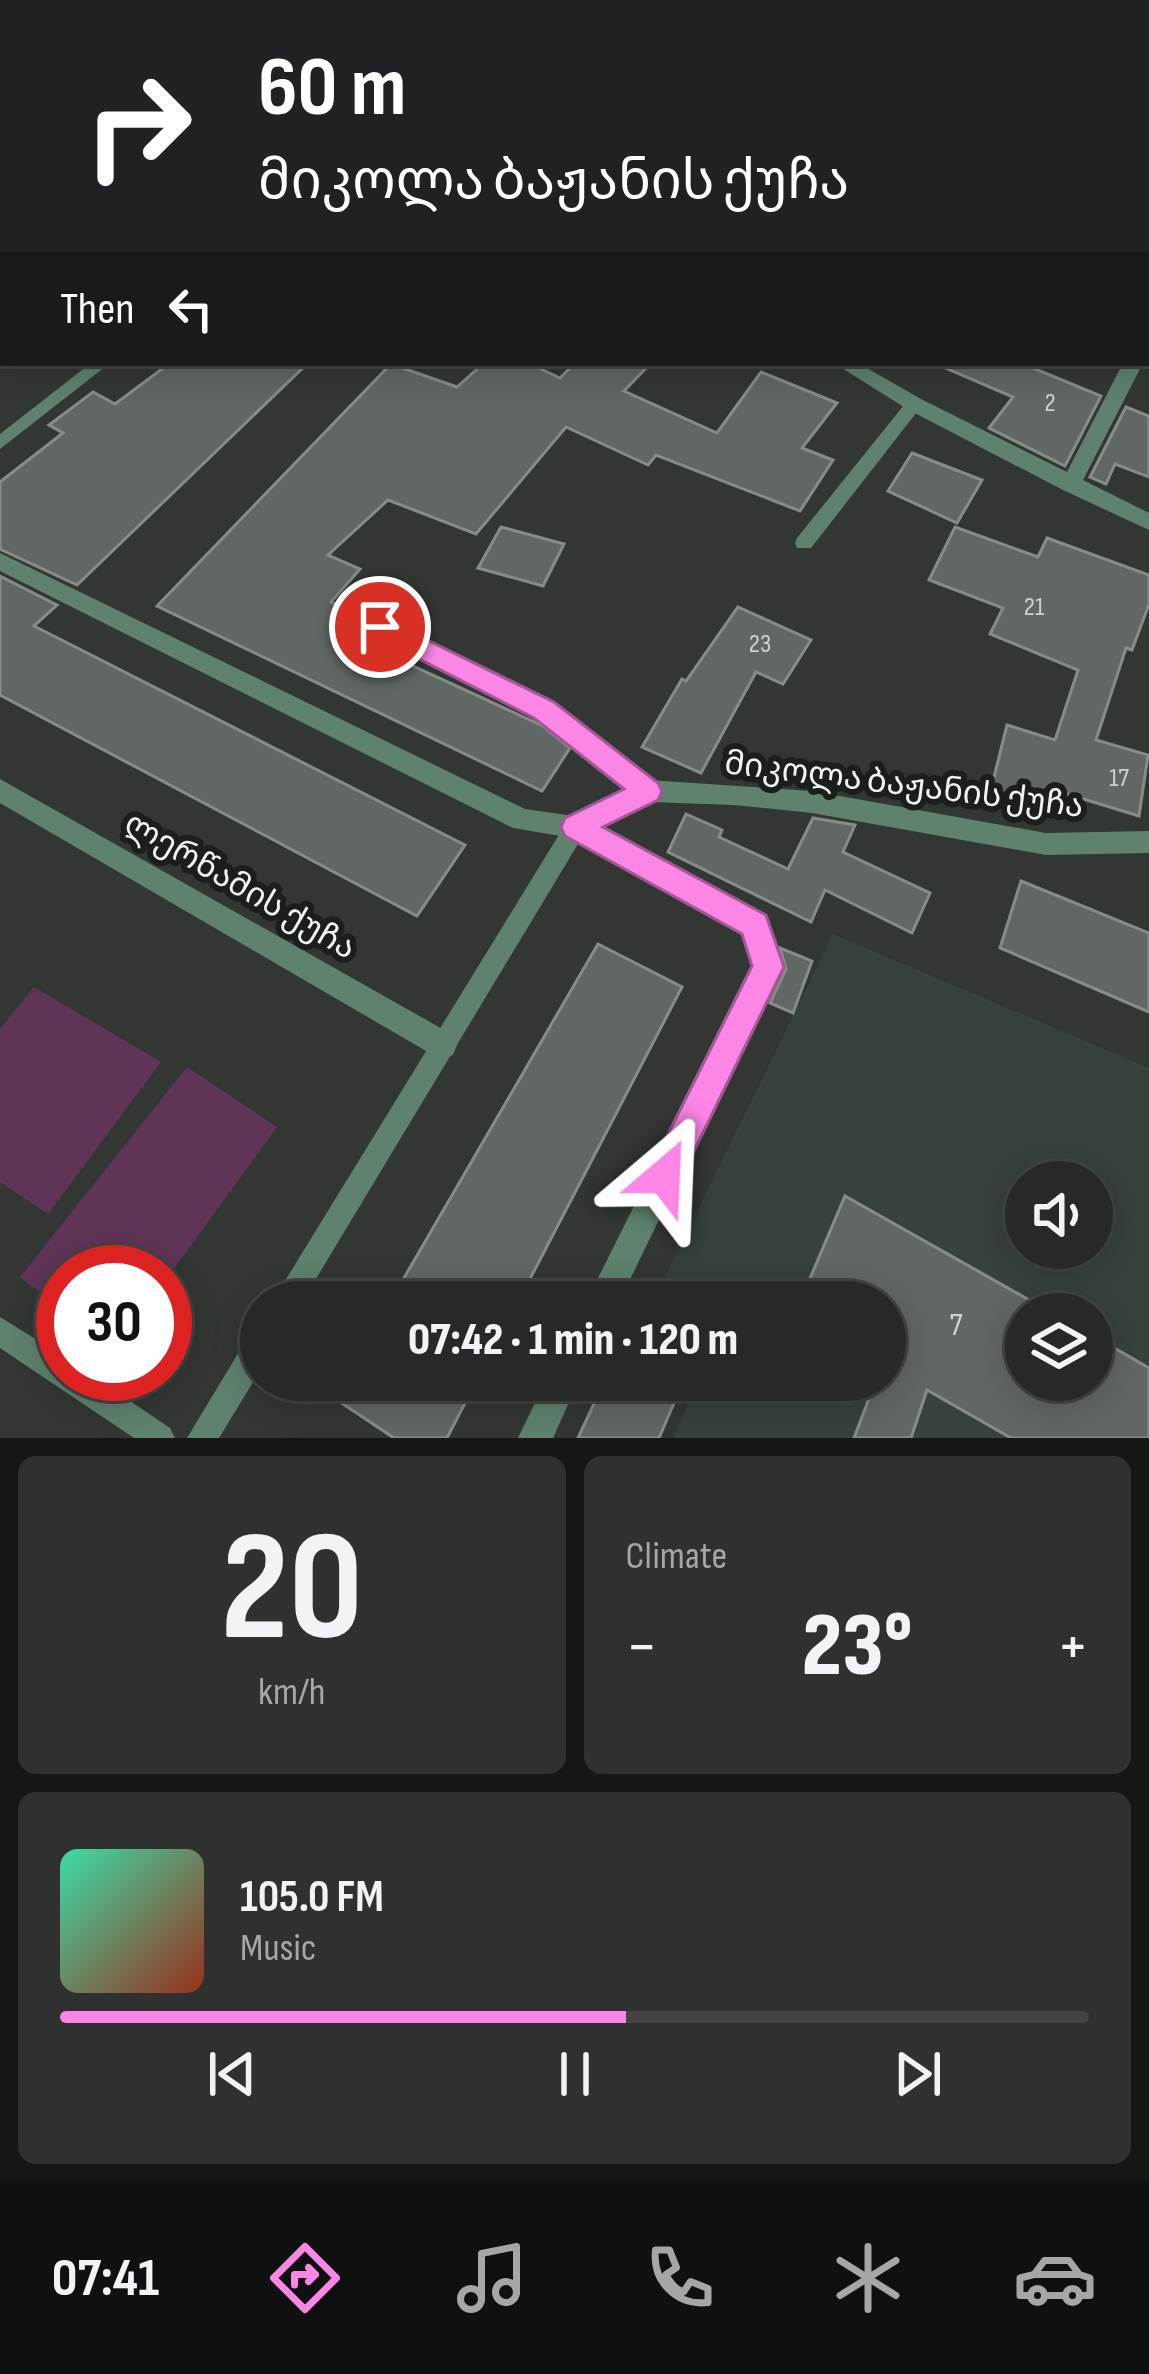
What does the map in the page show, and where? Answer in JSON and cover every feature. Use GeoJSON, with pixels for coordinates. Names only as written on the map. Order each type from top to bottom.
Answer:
{"type":"FeatureCollection","features":[{"type":"Feature","properties":{"kind":"street"},"geometry":{"type":"LineString","coordinates":[[849,366],[1149,523]]}},
{"type":"Feature","properties":{"kind":"street"},"geometry":{"type":"LineString","coordinates":[[1070,485],[1131,366]]}},
{"type":"Feature","properties":{"kind":"street"},"geometry":{"type":"LineString","coordinates":[[0,561],[522,820],[576,827],[755,925],[768,967],[612,1281]]}},
{"type":"Feature","properties":{"kind":"street","name":"ლერწამის ქუჩა"},"geometry":{"type":"LineString","coordinates":[[0,790],[443,1045]]}},
{"type":"Feature","properties":{"kind":"street"},"geometry":{"type":"LineString","coordinates":[[576,827],[648,791]]}},
{"type":"Feature","properties":{"kind":"street","name":"მიკოლა ბაჟანის ქუჩა"},"geometry":{"type":"LineString","coordinates":[[648,791],[812,802],[1046,844],[1149,842]]}},
{"type":"Feature","properties":{"kind":"street"},"geometry":{"type":"LineString","coordinates":[[535,1438],[553,1401]]}},
{"type":"Feature","properties":{"kind":"lane"},"geometry":{"type":"LineString","coordinates":[[0,443],[98,366]]}},
{"type":"Feature","properties":{"kind":"lane"},"geometry":{"type":"LineString","coordinates":[[804,543],[914,404]]}},
{"type":"Feature","properties":{"kind":"lane"},"geometry":{"type":"LineString","coordinates":[[380,627],[544,710],[648,791]]}},
{"type":"Feature","properties":{"kind":"lane"},"geometry":{"type":"LineString","coordinates":[[299,1281],[576,827]]}},
{"type":"Feature","properties":{"kind":"lane"},"geometry":{"type":"LineString","coordinates":[[0,1331],[36,1356]]}},
{"type":"Feature","properties":{"kind":"lane"},"geometry":{"type":"LineString","coordinates":[[202,1438],[240,1376]]}},
{"type":"Feature","properties":{"kind":"lane"},"geometry":{"type":"LineString","coordinates":[[104,1401],[160,1438]]}},
{"type":"Feature","properties":{"kind":"shaded area"},"geometry":{"type":"Polygon","coordinates":[[[833,934],[1149,1068],[1149,1438],[674,1438],[689,1401],[906,1401],[906,1281],[663,1281],[833,934]]]}},
{"type":"Feature","properties":{"kind":"shaded area"},"geometry":{"type":"Polygon","coordinates":[[[34,987],[161,1062],[48,1214],[0,1182],[0,1029],[34,987]]]}},
{"type":"Feature","properties":{"kind":"shaded area"},"geometry":{"type":"Polygon","coordinates":[[[187,1067],[277,1127],[191,1245],[45,1245],[187,1067]]]}},
{"type":"Feature","properties":{"kind":"shaded area"},"geometry":{"type":"Polygon","coordinates":[[[36,1257],[36,1290],[20,1277],[36,1257]]]}},
{"type":"Feature","properties":{"kind":"building"},"geometry":{"type":"Polygon","coordinates":[[[166,366],[305,366],[77,585],[0,549],[0,482],[63,433],[49,425],[93,392],[115,404],[166,366]]]}},
{"type":"Feature","properties":{"kind":"building"},"geometry":{"type":"Polygon","coordinates":[[[389,366],[457,387],[481,366],[534,366],[560,378],[572,366],[648,366],[624,391],[717,433],[761,372],[837,403],[802,448],[833,460],[800,511],[656,455],[648,465],[566,427],[476,534],[388,500],[328,555],[360,569],[331,602],[349,610],[333,629],[543,726],[570,748],[542,791],[157,606],[389,366]]]}},
{"type":"Feature","properties":{"kind":"building"},"geometry":{"type":"Polygon","coordinates":[[[941,366],[1028,366],[1101,396],[1065,466],[989,428],[1013,397],[941,366]]]}},
{"type":"Feature","properties":{"kind":"building"},"geometry":{"type":"Polygon","coordinates":[[[1126,407],[1149,416],[1149,477],[1115,464],[1106,484],[1090,477],[1126,407]]]}},
{"type":"Feature","properties":{"kind":"building"},"geometry":{"type":"Polygon","coordinates":[[[912,453],[982,480],[957,523],[888,491],[912,453]]]}},
{"type":"Feature","properties":{"kind":"building"},"geometry":{"type":"Polygon","coordinates":[[[501,527],[564,544],[543,586],[478,568],[501,527]]]}},
{"type":"Feature","properties":{"kind":"building"},"geometry":{"type":"Polygon","coordinates":[[[955,527],[1038,557],[1047,538],[1149,575],[1149,604],[1132,650],[1126,648],[1096,740],[1148,755],[1139,816],[1054,790],[1048,817],[989,797],[1007,725],[1055,740],[1078,670],[990,634],[1003,608],[929,580],[955,527]]]}},
{"type":"Feature","properties":{"kind":"building"},"geometry":{"type":"Polygon","coordinates":[[[0,576],[57,605],[34,626],[465,845],[417,916],[0,695],[0,576]]]}},
{"type":"Feature","properties":{"kind":"building"},"geometry":{"type":"Polygon","coordinates":[[[738,607],[811,640],[783,684],[756,672],[701,773],[642,747],[682,679],[686,681],[738,607]]]}},
{"type":"Feature","properties":{"kind":"building"},"geometry":{"type":"Polygon","coordinates":[[[686,814],[722,830],[719,837],[788,869],[813,818],[855,825],[843,852],[930,893],[912,933],[825,890],[811,922],[668,852],[686,814]]]}},
{"type":"Feature","properties":{"kind":"building"},"geometry":{"type":"Polygon","coordinates":[[[1021,881],[1149,933],[1149,1012],[1000,948],[1021,881]]]}},
{"type":"Feature","properties":{"kind":"building"},"geometry":{"type":"Polygon","coordinates":[[[598,944],[682,987],[529,1281],[402,1281],[598,944]]]}},
{"type":"Feature","properties":{"kind":"building"},"geometry":{"type":"Polygon","coordinates":[[[780,948],[812,961],[793,1013],[770,1003],[786,969],[780,948]]]}},
{"type":"Feature","properties":{"kind":"building"},"geometry":{"type":"Polygon","coordinates":[[[845,1196],[1017,1293],[1005,1293],[1005,1401],[1113,1401],[1113,1347],[1149,1368],[1149,1438],[1011,1438],[927,1390],[911,1438],[854,1438],[868,1401],[906,1401],[906,1281],[809,1281],[845,1196]]]}},
{"type":"Feature","properties":{"kind":"building"},"geometry":{"type":"Polygon","coordinates":[[[338,1401],[466,1401],[447,1438],[394,1438],[338,1401]]]}},
{"type":"Feature","properties":{"kind":"building"},"geometry":{"type":"Polygon","coordinates":[[[595,1401],[675,1401],[659,1438],[578,1438],[595,1401]]]}},
{"type":"Feature","properties":{"kind":"route"},"geometry":{"type":"LineString","coordinates":[[380,627],[544,710],[648,791],[576,827],[755,925],[768,967],[664,1176]]}}]}
